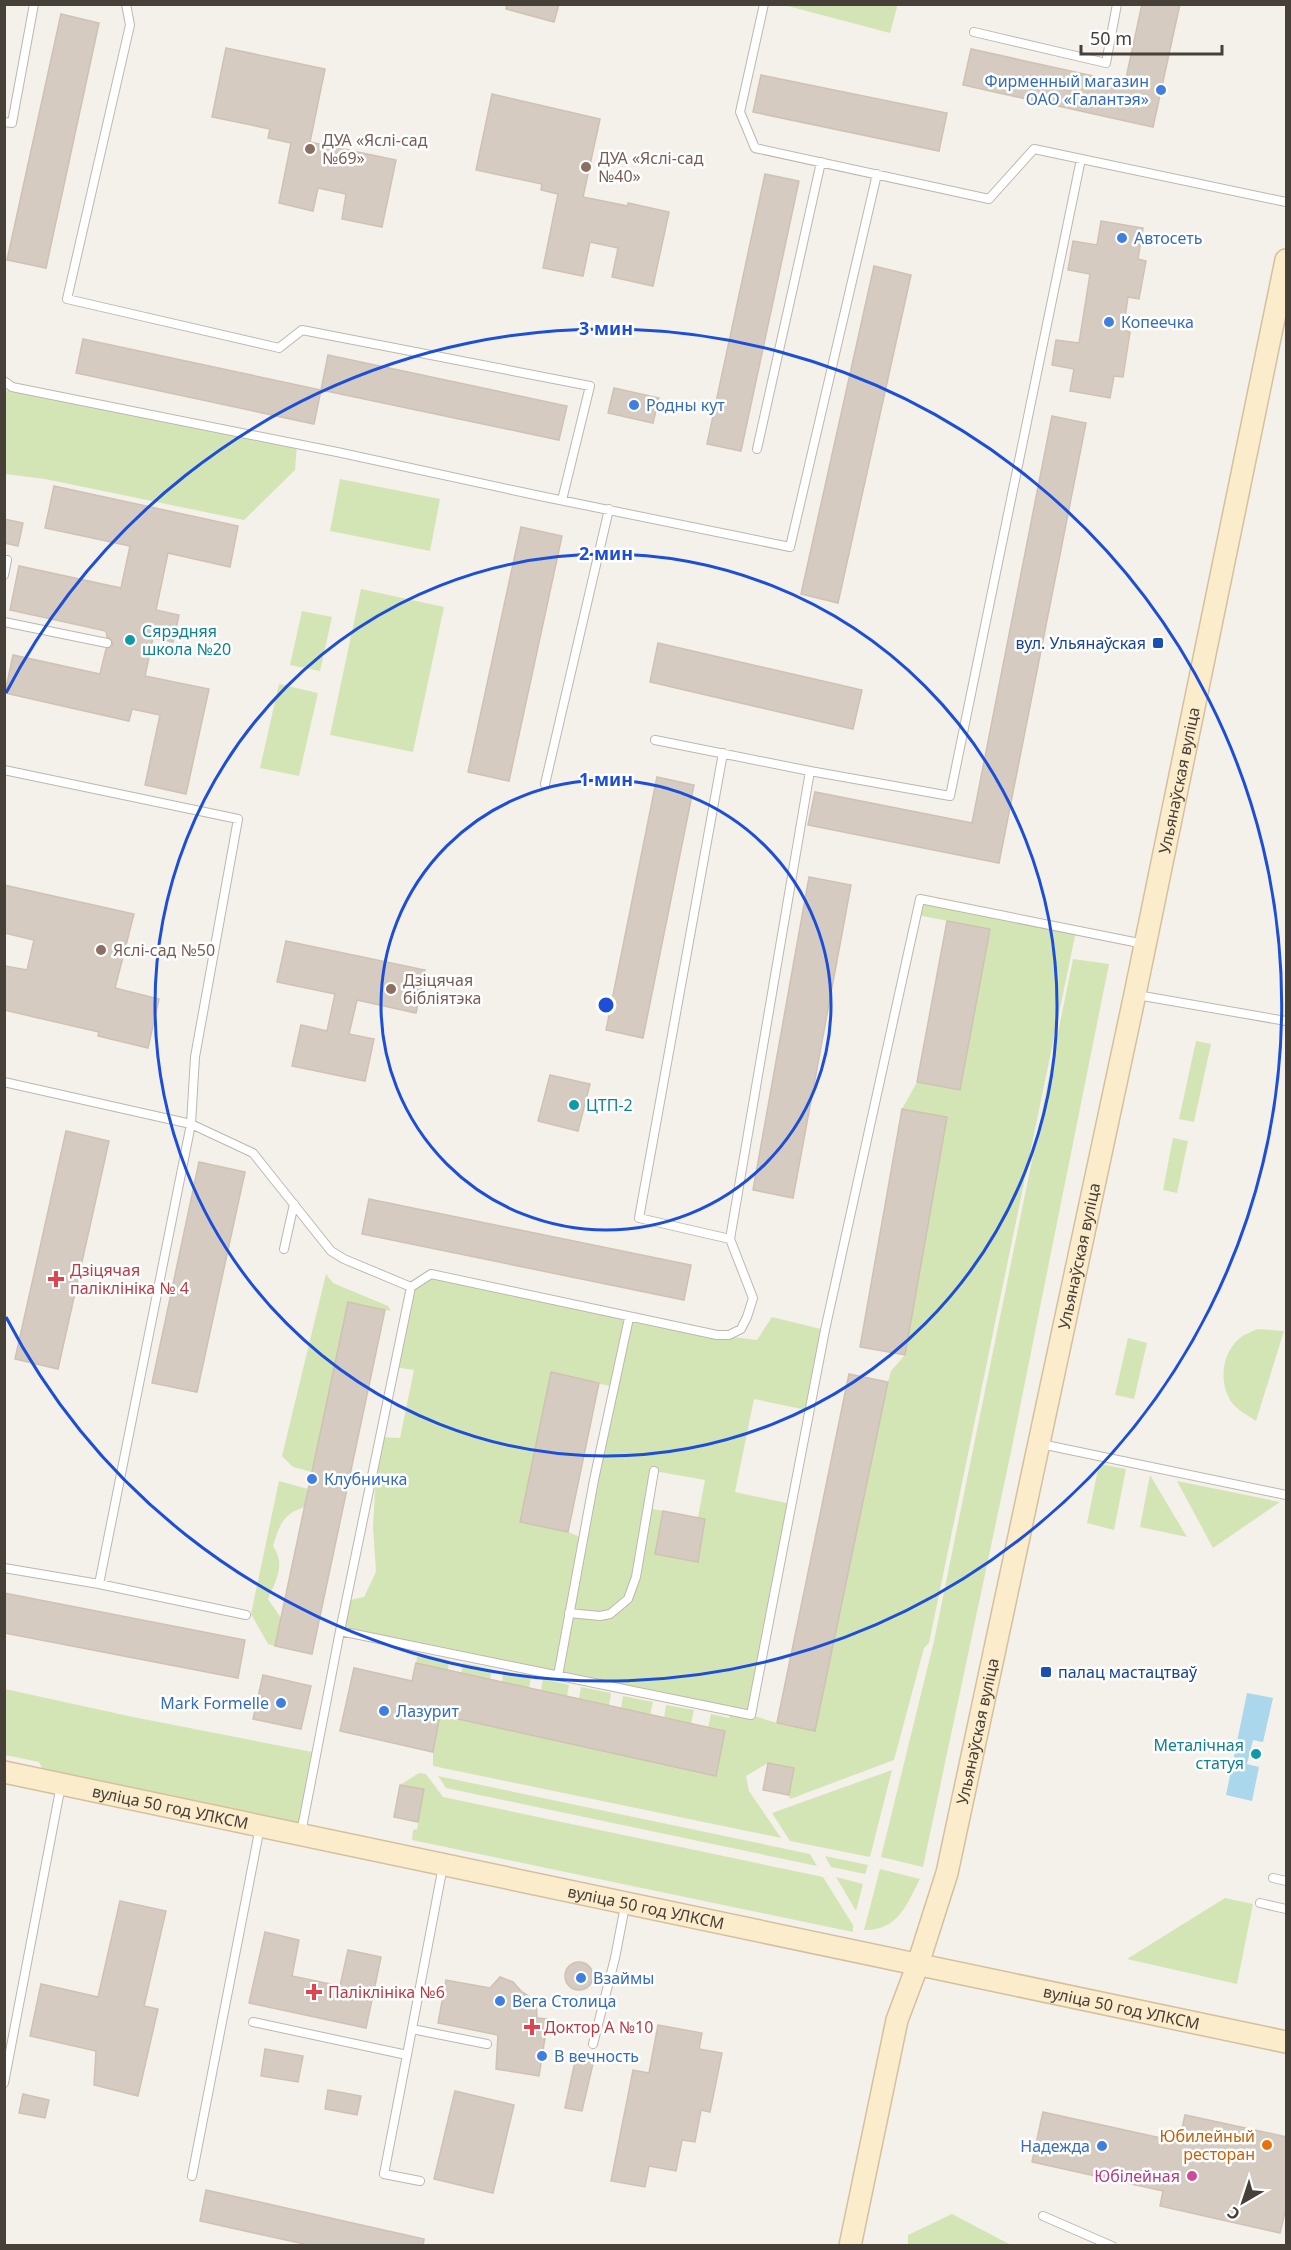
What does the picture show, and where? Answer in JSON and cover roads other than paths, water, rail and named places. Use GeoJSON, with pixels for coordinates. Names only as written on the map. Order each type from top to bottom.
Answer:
{"type":"FeatureCollection","features":[{"type":"Feature","properties":{"kind":"main road","name":"Ульянаўская вуліца"},"geometry":{"type":"LineString","coordinates":[[850,2246],[897,2020],[918,1965],[947,1873],[1281,311],[1287,260]]}},
{"type":"Feature","properties":{"kind":"main road","name":"вуліца 50 год УЛКСМ"},"geometry":{"type":"LineString","coordinates":[[4,1772],[1287,2043]]}},
{"type":"Feature","properties":{"kind":"lane"},"geometry":{"type":"LineString","coordinates":[[4,122],[12,123],[34,4]]}},
{"type":"Feature","properties":{"kind":"lane"},"geometry":{"type":"LineString","coordinates":[[126,4],[130,25],[68,299],[279,348],[302,330],[590,386],[562,500]]}},
{"type":"Feature","properties":{"kind":"lane"},"geometry":{"type":"LineString","coordinates":[[764,4],[740,112],[755,148],[990,199],[1034,149],[1287,202]]}},
{"type":"Feature","properties":{"kind":"lane"},"geometry":{"type":"LineString","coordinates":[[974,32],[1106,63],[1117,4]]}},
{"type":"Feature","properties":{"kind":"lane"},"geometry":{"type":"LineString","coordinates":[[655,740],[950,796],[1081,159]]}},
{"type":"Feature","properties":{"kind":"lane"},"geometry":{"type":"LineString","coordinates":[[758,449],[821,162]]}},
{"type":"Feature","properties":{"kind":"lane"},"geometry":{"type":"LineString","coordinates":[[4,381],[12,387],[337,452],[790,547],[877,174]]}},
{"type":"Feature","properties":{"kind":"lane"},"geometry":{"type":"LineString","coordinates":[[545,784],[609,509]]}},
{"type":"Feature","properties":{"kind":"lane"},"geometry":{"type":"LineString","coordinates":[[4,575],[7,560]]}},
{"type":"Feature","properties":{"kind":"lane"},"geometry":{"type":"LineString","coordinates":[[4,622],[107,644]]}},
{"type":"Feature","properties":{"kind":"lane"},"geometry":{"type":"LineString","coordinates":[[723,753],[639,1218],[730,1239]]}},
{"type":"Feature","properties":{"kind":"lane"},"geometry":{"type":"LineString","coordinates":[[4,770],[238,819],[195,1057],[191,1124],[99,1584]]}},
{"type":"Feature","properties":{"kind":"lane"},"geometry":{"type":"LineString","coordinates":[[301,1834],[411,1287],[431,1274],[629,1318],[723,1336],[741,1329],[747,1317],[753,1298],[730,1239],[810,771]]}},
{"type":"Feature","properties":{"kind":"lane"},"geometry":{"type":"LineString","coordinates":[[340,1631],[751,1715],[825,1330],[920,899],[1146,944]]}},
{"type":"Feature","properties":{"kind":"lane"},"geometry":{"type":"LineString","coordinates":[[1136,994],[1287,1021]]}},
{"type":"Feature","properties":{"kind":"lane"},"geometry":{"type":"LineString","coordinates":[[4,1082],[191,1124],[253,1153],[331,1251],[344,1259],[411,1287]]}},
{"type":"Feature","properties":{"kind":"lane"},"geometry":{"type":"LineString","coordinates":[[284,1249],[294,1204]]}},
{"type":"Feature","properties":{"kind":"lane"},"geometry":{"type":"LineString","coordinates":[[558,1676],[594,1480],[629,1318]]}},
{"type":"Feature","properties":{"kind":"lane"},"geometry":{"type":"LineString","coordinates":[[1039,1444],[1287,1495]]}},
{"type":"Feature","properties":{"kind":"lane"},"geometry":{"type":"LineString","coordinates":[[569,1614],[600,1616],[610,1614],[628,1599],[636,1577],[654,1471]]}},
{"type":"Feature","properties":{"kind":"lane"},"geometry":{"type":"LineString","coordinates":[[4,1568],[99,1584],[246,1615]]}},
{"type":"Feature","properties":{"kind":"lane"},"geometry":{"type":"LineString","coordinates":[[4,2083],[61,1784]]}},
{"type":"Feature","properties":{"kind":"lane"},"geometry":{"type":"LineString","coordinates":[[192,2176],[260,1826]]}},
{"type":"Feature","properties":{"kind":"lane"},"geometry":{"type":"LineString","coordinates":[[420,2181],[384,2174],[444,1864]]}},
{"type":"Feature","properties":{"kind":"lane"},"geometry":{"type":"LineString","coordinates":[[1273,1878],[1287,1881]]}},
{"type":"Feature","properties":{"kind":"lane"},"geometry":{"type":"LineString","coordinates":[[592,2044],[615,1958],[626,1903]]}},
{"type":"Feature","properties":{"kind":"lane"},"geometry":{"type":"LineString","coordinates":[[1260,1903],[1287,1909]]}},
{"type":"Feature","properties":{"kind":"lane"},"geometry":{"type":"LineString","coordinates":[[253,2022],[407,2055]]}},
{"type":"Feature","properties":{"kind":"lane"},"geometry":{"type":"LineString","coordinates":[[412,2029],[487,2044]]}},
{"type":"Feature","properties":{"kind":"lane"},"geometry":{"type":"LineString","coordinates":[[1043,2216],[1112,2246]]}},
{"type":"Feature","properties":{"kind":"water"},"geometry":{"type":"Polygon","coordinates":[[[1247,1693],[1273,1698],[1263,1742],[1253,1740],[1247,1764],[1259,1767],[1252,1801],[1226,1795],[1247,1693]]]}},
{"type":"Feature","properties":{"kind":"place","name":"Фирменный магазин ОАО «Галантэя»"},"geometry":{"type":"Point","coordinates":[1161,90]}},
{"type":"Feature","properties":{"kind":"place","name":"ДУА «Яслі-сад №69»"},"geometry":{"type":"Point","coordinates":[310,149]}},
{"type":"Feature","properties":{"kind":"place","name":"ДУА «Яслі-сад №40»"},"geometry":{"type":"Point","coordinates":[586,167]}},
{"type":"Feature","properties":{"kind":"place","name":"Автосеть"},"geometry":{"type":"Point","coordinates":[1122,238]}},
{"type":"Feature","properties":{"kind":"place","name":"Копеечка"},"geometry":{"type":"Point","coordinates":[1109,322]}},
{"type":"Feature","properties":{"kind":"place","name":"Родны кут"},"geometry":{"type":"Point","coordinates":[634,405]}},
{"type":"Feature","properties":{"kind":"place","name":"Сярэдняя школа №20"},"geometry":{"type":"Point","coordinates":[130,640]}},
{"type":"Feature","properties":{"kind":"place","name":"вул. Ульянаўская"},"geometry":{"type":"Point","coordinates":[1158,643]}},
{"type":"Feature","properties":{"kind":"place","name":"Яслі-сад №50"},"geometry":{"type":"Point","coordinates":[101,950]}},
{"type":"Feature","properties":{"kind":"place","name":"Дзіцячая бібліятэка"},"geometry":{"type":"Point","coordinates":[391,989]}},
{"type":"Feature","properties":{"kind":"place","name":"ЦТП-2"},"geometry":{"type":"Point","coordinates":[574,1105]}},
{"type":"Feature","properties":{"kind":"place","name":"Дзіцячая паліклініка № 4"},"geometry":{"type":"Point","coordinates":[56,1279]}},
{"type":"Feature","properties":{"kind":"place","name":"Клубничка"},"geometry":{"type":"Point","coordinates":[312,1479]}},
{"type":"Feature","properties":{"kind":"place","name":"палац мастацтваў"},"geometry":{"type":"Point","coordinates":[1046,1672]}},
{"type":"Feature","properties":{"kind":"place","name":"Mark Formelle"},"geometry":{"type":"Point","coordinates":[281,1703]}},
{"type":"Feature","properties":{"kind":"place","name":"Лазурит"},"geometry":{"type":"Point","coordinates":[384,1711]}},
{"type":"Feature","properties":{"kind":"place","name":"Металічная статуя"},"geometry":{"type":"Point","coordinates":[1256,1754]}},
{"type":"Feature","properties":{"kind":"place","name":"Взаймы"},"geometry":{"type":"Point","coordinates":[581,1978]}},
{"type":"Feature","properties":{"kind":"place","name":"Паліклініка №6"},"geometry":{"type":"Point","coordinates":[314,1992]}},
{"type":"Feature","properties":{"kind":"place","name":"Вега Столица"},"geometry":{"type":"Point","coordinates":[500,2001]}},
{"type":"Feature","properties":{"kind":"place","name":"Доктор А №10"},"geometry":{"type":"Point","coordinates":[532,2027]}},
{"type":"Feature","properties":{"kind":"place","name":"В вечность"},"geometry":{"type":"Point","coordinates":[542,2056]}},
{"type":"Feature","properties":{"kind":"place","name":"Юбилейный ресторан"},"geometry":{"type":"Point","coordinates":[1267,2145]}},
{"type":"Feature","properties":{"kind":"place","name":"Надежда"},"geometry":{"type":"Point","coordinates":[1102,2146]}},
{"type":"Feature","properties":{"kind":"place","name":"Юбілейная"},"geometry":{"type":"Point","coordinates":[1192,2176]}}]}
